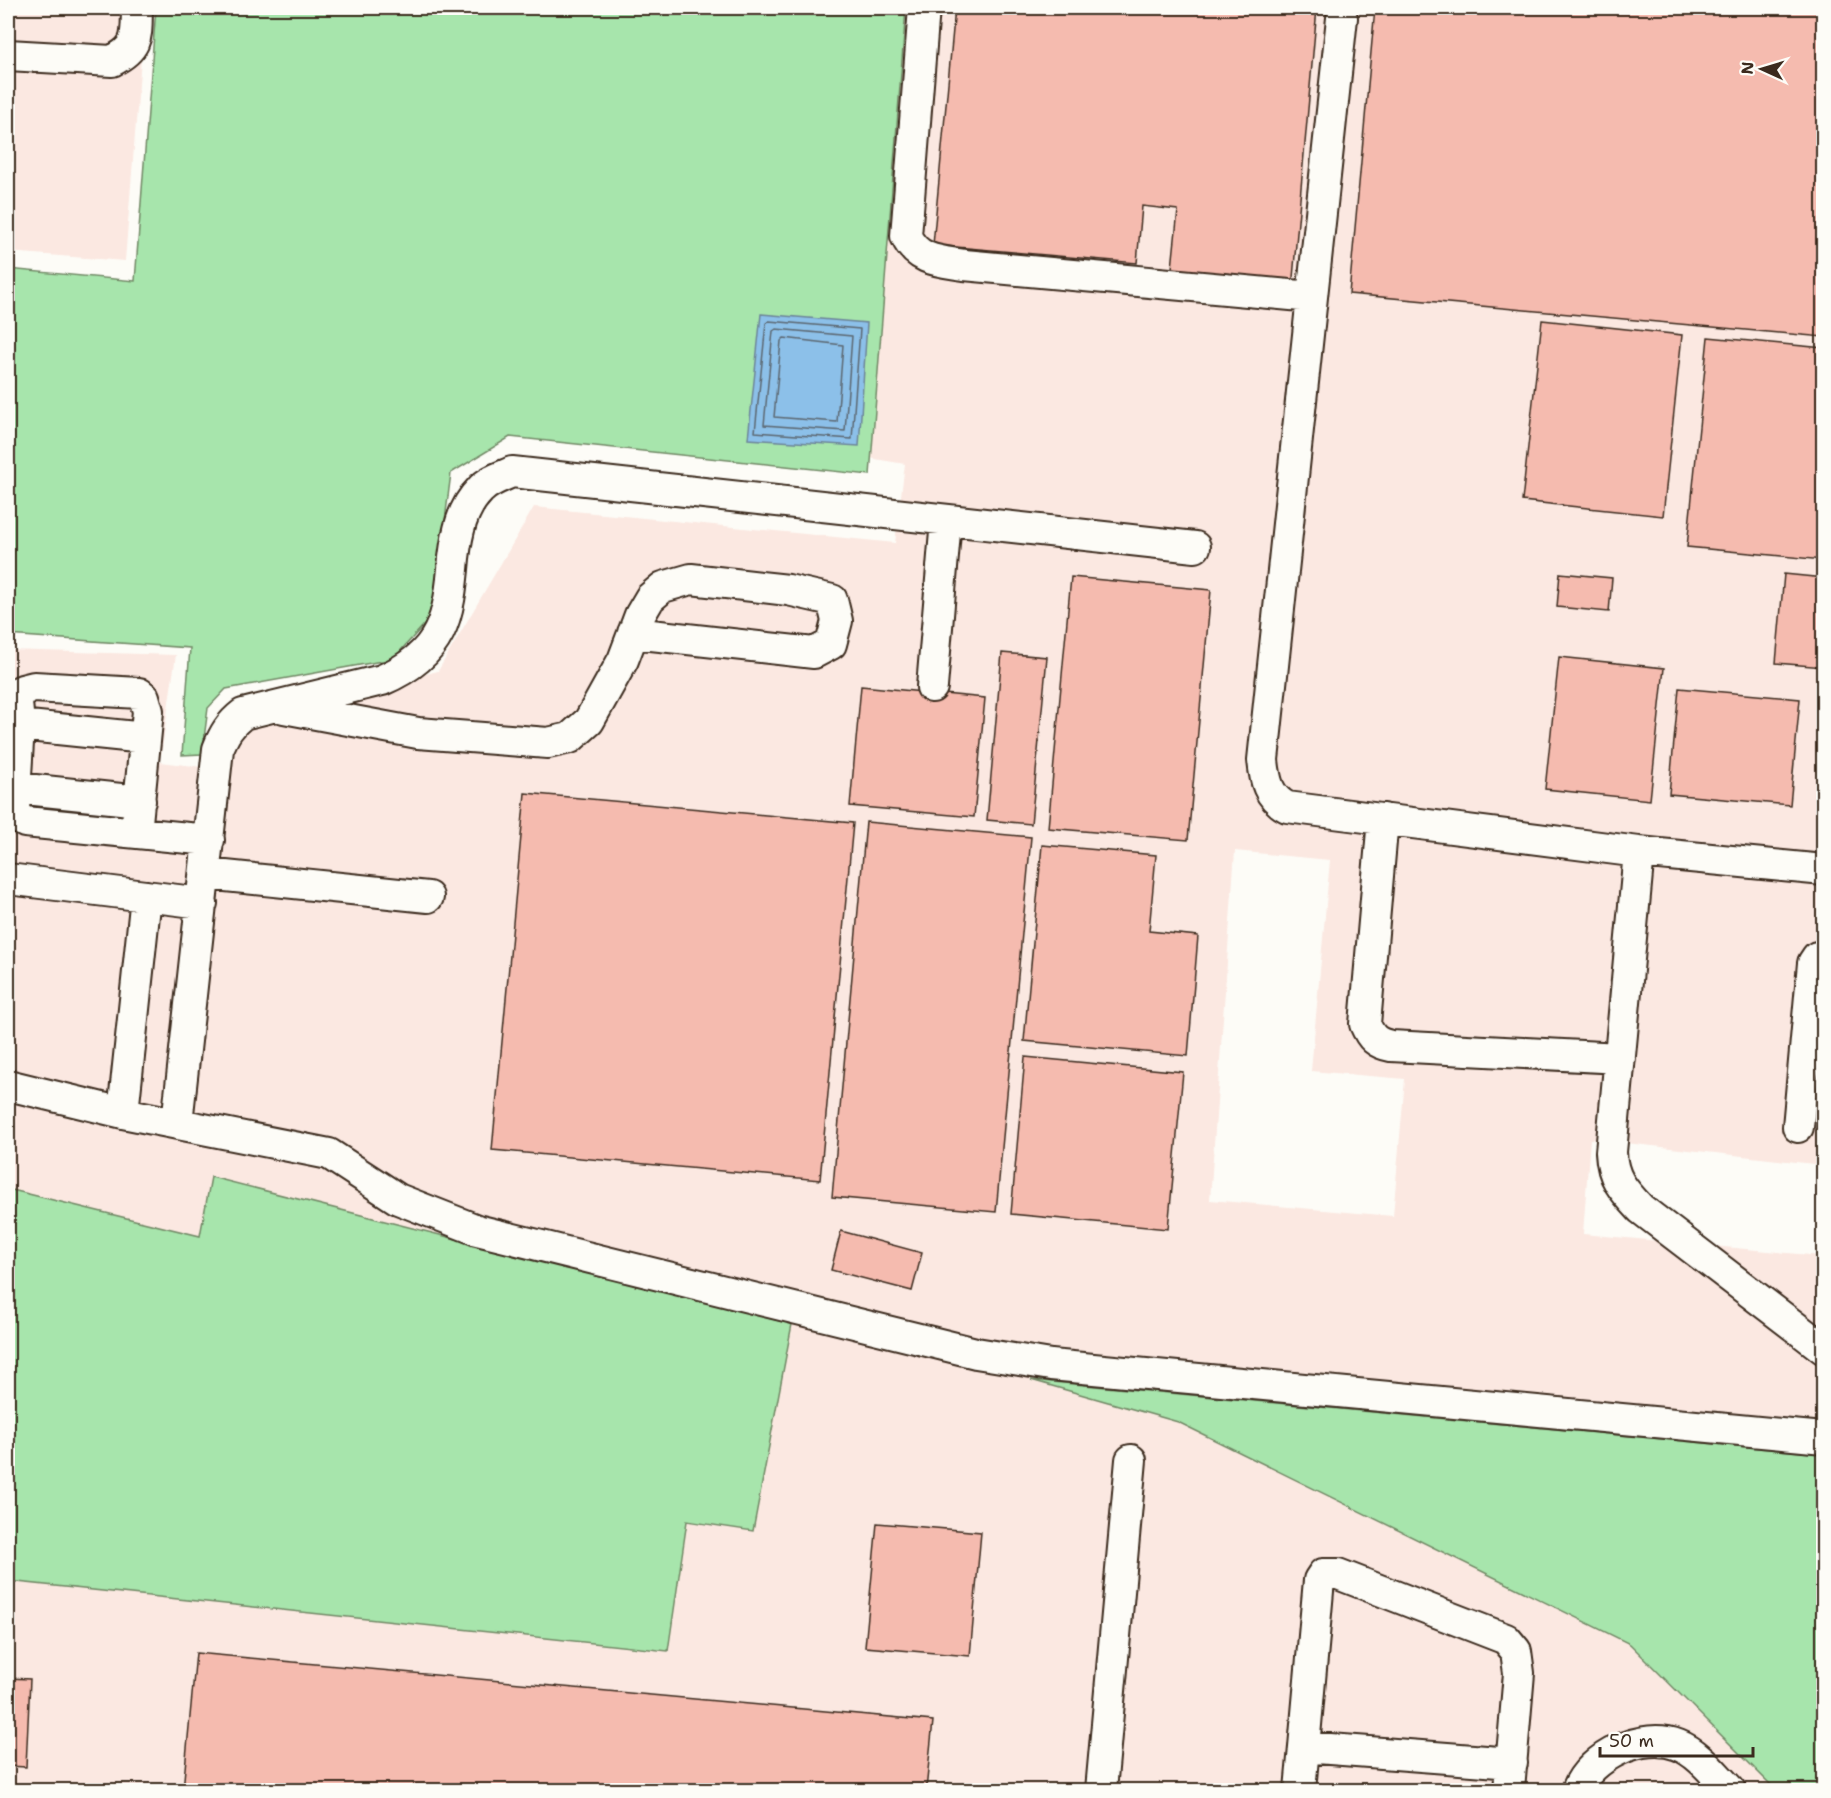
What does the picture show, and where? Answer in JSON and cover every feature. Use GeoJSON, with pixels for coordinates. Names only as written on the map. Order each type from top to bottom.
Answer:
{"type":"FeatureCollection","features":[{"type":"Feature","properties":{"kind":"street"},"geometry":{"type":"LineString","coordinates":[[8,55],[112,61],[123,56],[135,42],[137,8]]}},
{"type":"Feature","properties":{"kind":"street"},"geometry":{"type":"LineString","coordinates":[[924,8],[906,236],[915,250],[933,260],[964,265],[1312,297]]}},
{"type":"Feature","properties":{"kind":"street"},"geometry":{"type":"LineString","coordinates":[[1341,18],[1264,748],[1264,768],[1270,792],[1277,802],[1287,807],[1639,852],[1824,870]]}},
{"type":"Feature","properties":{"kind":"street"},"geometry":{"type":"LineString","coordinates":[[177,1123],[218,749],[224,733],[233,721],[243,714],[382,680],[402,672],[415,662],[441,632],[451,594],[456,538],[464,512],[479,490],[489,482],[512,472],[1195,547]]}},
{"type":"Feature","properties":{"kind":"street"},"geometry":{"type":"LineString","coordinates":[[932,687],[946,520]]}},
{"type":"Feature","properties":{"kind":"street"},"geometry":{"type":"LineString","coordinates":[[272,706],[418,734],[548,742],[570,738],[589,721],[623,660],[633,633],[650,598],[663,587],[691,579],[788,590],[832,600],[837,621],[831,644],[814,653],[633,633]]}},
{"type":"Feature","properties":{"kind":"street"},"geometry":{"type":"LineString","coordinates":[[136,833],[145,738],[147,703],[144,697],[139,693],[34,687],[22,690],[18,694],[17,702],[19,725],[14,810],[17,817],[25,822],[136,833],[209,840]]}},
{"type":"Feature","properties":{"kind":"street"},"geometry":{"type":"LineString","coordinates":[[19,725],[145,738]]}},
{"type":"Feature","properties":{"kind":"street"},"geometry":{"type":"LineString","coordinates":[[16,788],[140,801]]}},
{"type":"Feature","properties":{"kind":"street"},"geometry":{"type":"LineString","coordinates":[[1383,819],[1365,1024],[1372,1039],[1391,1046],[1620,1058]]}},
{"type":"Feature","properties":{"kind":"street"},"geometry":{"type":"LineString","coordinates":[[1639,852],[1611,1152],[1612,1166],[1619,1183],[1641,1209],[1824,1349]]}},
{"type":"Feature","properties":{"kind":"street"},"geometry":{"type":"LineString","coordinates":[[8,879],[146,896],[204,888],[428,897]]}},
{"type":"Feature","properties":{"kind":"street"},"geometry":{"type":"LineString","coordinates":[[123,1113],[146,896]]}},
{"type":"Feature","properties":{"kind":"street"},"geometry":{"type":"LineString","coordinates":[[1798,1127],[1814,1066],[1816,1007],[1813,963],[1817,957],[1824,956]]}},
{"type":"Feature","properties":{"kind":"street"},"geometry":{"type":"LineString","coordinates":[[8,1085],[123,1113],[329,1154],[398,1199],[477,1230],[976,1353],[1051,1365],[1824,1438]]}},
{"type":"Feature","properties":{"kind":"street"},"geometry":{"type":"LineString","coordinates":[[1101,1791],[1131,1460]]}},
{"type":"Feature","properties":{"kind":"street"},"geometry":{"type":"LineString","coordinates":[[1300,1791],[1319,1580],[1323,1574],[1346,1576],[1506,1639],[1516,1651],[1519,1673],[1510,1777],[1304,1747]]}},
{"type":"Feature","properties":{"kind":"street"},"geometry":{"type":"LineString","coordinates":[[1577,1791],[1591,1769],[1605,1758],[1625,1746],[1648,1742],[1668,1742],[1693,1752],[1731,1791]]}},
{"type":"Feature","properties":{"kind":"shaded area"},"geometry":{"type":"Polygon","coordinates":[[[8,8],[145,8],[125,261],[8,252],[8,8]]]}},
{"type":"Feature","properties":{"kind":"shaded area"},"geometry":{"type":"Polygon","coordinates":[[[893,8],[1823,8],[1823,1165],[1590,1139],[1583,1234],[1821,1256],[1823,1224],[1823,1790],[8,1790],[8,650],[176,655],[160,762],[220,769],[244,722],[438,671],[534,507],[895,543],[905,464],[857,456],[893,8]],[[1235,851],[1210,1200],[1393,1216],[1405,1079],[1311,1071],[1330,860],[1235,851]]]}},
{"type":"Feature","properties":{"kind":"green space"},"geometry":{"type":"Polygon","coordinates":[[[156,8],[906,8],[870,475],[510,437],[451,473],[433,615],[393,659],[226,689],[208,708],[202,754],[182,755],[190,648],[8,635],[8,269],[135,281],[156,8]]]}},
{"type":"Feature","properties":{"kind":"green space"},"geometry":{"type":"Polygon","coordinates":[[[211,1177],[792,1324],[753,1531],[687,1521],[668,1651],[8,1581],[8,1189],[200,1236],[211,1177]]]}},
{"type":"Feature","properties":{"kind":"green space"},"geometry":{"type":"Polygon","coordinates":[[[1031,1380],[1823,1454],[1823,1790],[1776,1790],[1630,1644],[1178,1422],[1031,1380]]]}},
{"type":"Feature","properties":{"kind":"water"},"geometry":{"type":"Polygon","coordinates":[[[761,314],[867,323],[859,446],[748,439],[761,314]]]}},
{"type":"Feature","properties":{"kind":"building"},"geometry":{"type":"Polygon","coordinates":[[[955,8],[1317,8],[1292,289],[1171,278],[1178,210],[1142,206],[1137,263],[933,245],[955,8]]]}},
{"type":"Feature","properties":{"kind":"building"},"geometry":{"type":"Polygon","coordinates":[[[1375,8],[1824,8],[1824,337],[1349,294],[1375,8]]]}},
{"type":"Feature","properties":{"kind":"building"},"geometry":{"type":"Polygon","coordinates":[[[1542,320],[1682,335],[1663,516],[1522,501],[1542,320]]]}},
{"type":"Feature","properties":{"kind":"building"},"geometry":{"type":"Polygon","coordinates":[[[1708,337],[1824,348],[1823,560],[1687,547],[1708,337]]]}},
{"type":"Feature","properties":{"kind":"building"},"geometry":{"type":"Polygon","coordinates":[[[1560,573],[1612,578],[1609,612],[1557,607],[1560,573]]]}},
{"type":"Feature","properties":{"kind":"building"},"geometry":{"type":"Polygon","coordinates":[[[1784,574],[1824,578],[1824,667],[1776,663],[1784,574]]]}},
{"type":"Feature","properties":{"kind":"building"},"geometry":{"type":"Polygon","coordinates":[[[1071,577],[1211,590],[1188,840],[1048,828],[1071,577]]]}},
{"type":"Feature","properties":{"kind":"building"},"geometry":{"type":"Polygon","coordinates":[[[1002,653],[1047,657],[1031,824],[987,820],[1002,653]]]}},
{"type":"Feature","properties":{"kind":"building"},"geometry":{"type":"Polygon","coordinates":[[[1559,657],[1664,668],[1650,800],[1545,789],[1559,657]]]}},
{"type":"Feature","properties":{"kind":"building"},"geometry":{"type":"Polygon","coordinates":[[[861,686],[985,698],[974,817],[850,806],[861,686]]]}},
{"type":"Feature","properties":{"kind":"building"},"geometry":{"type":"Polygon","coordinates":[[[1679,688],[1800,699],[1790,805],[1669,794],[1679,688]]]}},
{"type":"Feature","properties":{"kind":"building"},"geometry":{"type":"Polygon","coordinates":[[[525,793],[853,823],[820,1180],[492,1150],[525,793]]]}},
{"type":"Feature","properties":{"kind":"building"},"geometry":{"type":"Polygon","coordinates":[[[866,822],[1031,837],[996,1212],[832,1197],[866,822]]]}},
{"type":"Feature","properties":{"kind":"building"},"geometry":{"type":"Polygon","coordinates":[[[1042,845],[1156,855],[1149,931],[1198,936],[1188,1056],[1024,1041],[1042,845]]]}},
{"type":"Feature","properties":{"kind":"building"},"geometry":{"type":"Polygon","coordinates":[[[1025,1057],[1183,1072],[1168,1229],[1011,1214],[1025,1057]]]}},
{"type":"Feature","properties":{"kind":"building"},"geometry":{"type":"Polygon","coordinates":[[[841,1231],[922,1253],[912,1291],[831,1270],[841,1231]]]}},
{"type":"Feature","properties":{"kind":"building"},"geometry":{"type":"Polygon","coordinates":[[[877,1523],[981,1532],[970,1656],[865,1647],[877,1523]]]}},
{"type":"Feature","properties":{"kind":"building"},"geometry":{"type":"Polygon","coordinates":[[[196,1653],[933,1721],[926,1790],[183,1790],[196,1653]]]}},
{"type":"Feature","properties":{"kind":"building"},"geometry":{"type":"Polygon","coordinates":[[[8,1678],[30,1679],[26,1767],[8,1766],[8,1678]]]}}]}
